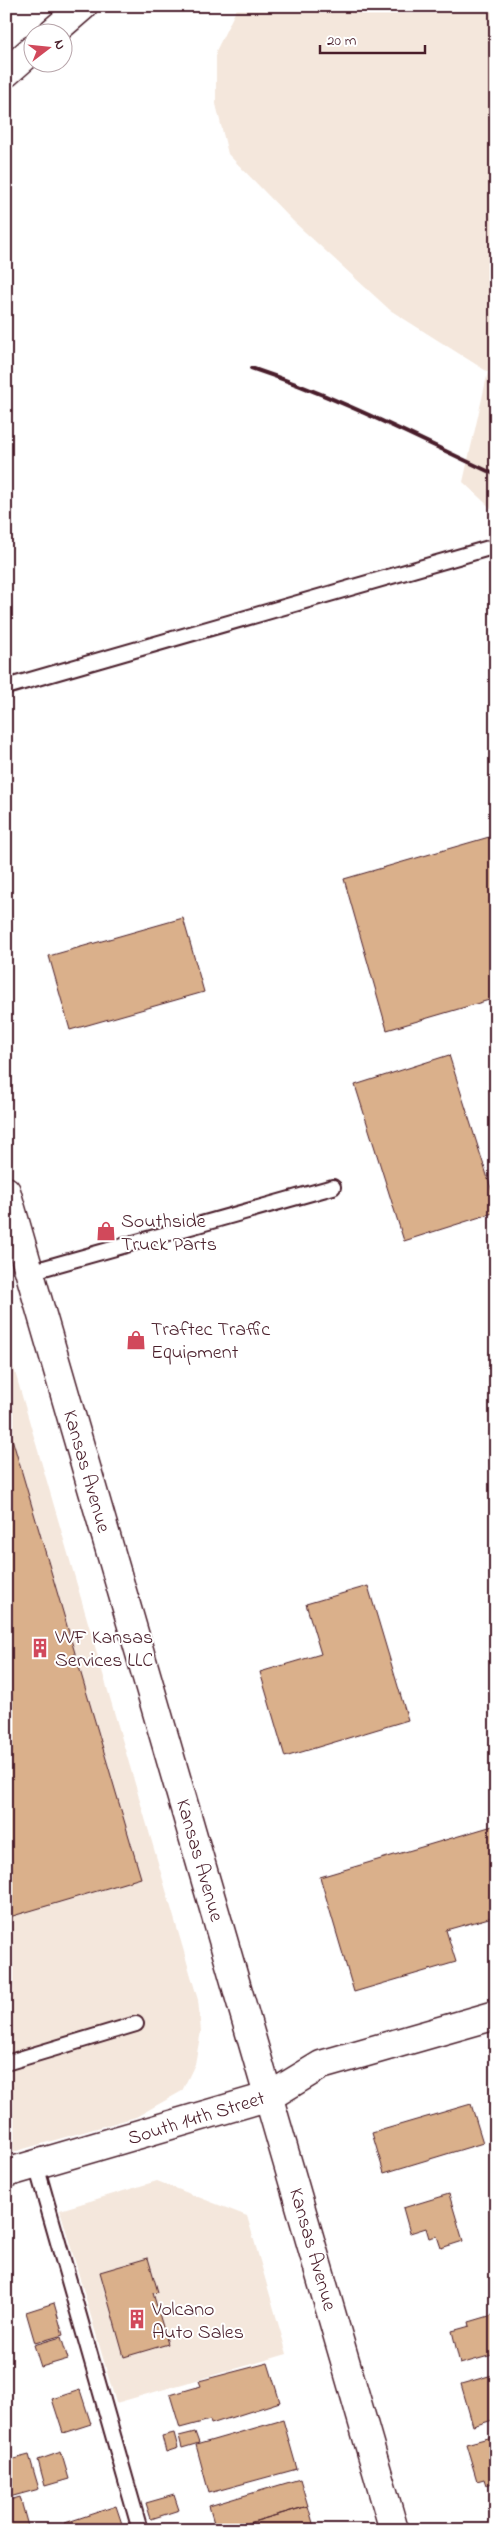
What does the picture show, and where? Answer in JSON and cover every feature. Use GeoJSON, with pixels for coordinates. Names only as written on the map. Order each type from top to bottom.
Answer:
{"type":"FeatureCollection","features":[{"type":"Feature","properties":{"kind":"main road"},"geometry":{"type":"LineString","coordinates":[[65,22],[83,6]]}},
{"type":"Feature","properties":{"kind":"main road"},"geometry":{"type":"LineString","coordinates":[[6,73],[22,59]]}},
{"type":"Feature","properties":{"kind":"main road","name":"Kansas Avenue"},"geometry":{"type":"LineString","coordinates":[[6,1191],[270,2096],[394,2530]]}},
{"type":"Feature","properties":{"kind":"main road","name":"South 14th Street"},"geometry":{"type":"LineString","coordinates":[[6,2174],[270,2096],[320,2065],[496,2015]]}},
{"type":"Feature","properties":{"kind":"lane"},"geometry":{"type":"LineString","coordinates":[[6,687],[496,546]]}},
{"type":"Feature","properties":{"kind":"lane"},"geometry":{"type":"LineString","coordinates":[[30,1272],[333,1187]]}},
{"type":"Feature","properties":{"kind":"lane"},"geometry":{"type":"LineString","coordinates":[[6,2063],[136,2024]]}},
{"type":"Feature","properties":{"kind":"lane"},"geometry":{"type":"LineString","coordinates":[[36,2165],[140,2530]]}},
{"type":"Feature","properties":{"kind":"shaded area"},"geometry":{"type":"Polygon","coordinates":[[[238,6],[496,6],[496,513],[463,482],[488,372],[390,310],[293,221],[228,154],[216,104],[216,51],[238,6]]]}},
{"type":"Feature","properties":{"kind":"shaded area"},"geometry":{"type":"Polygon","coordinates":[[[6,1341],[198,2000],[201,2031],[195,2064],[182,2091],[136,2117],[6,2154],[6,1341]]]}},
{"type":"Feature","properties":{"kind":"shaded area"},"geometry":{"type":"Polygon","coordinates":[[[157,2181],[247,2216],[287,2354],[116,2403],[60,2210],[157,2181]]]}},
{"type":"Feature","properties":{"kind":"building"},"geometry":{"type":"Polygon","coordinates":[[[496,835],[496,998],[387,1030],[344,879],[496,835]]]}},
{"type":"Feature","properties":{"kind":"building"},"geometry":{"type":"Polygon","coordinates":[[[183,918],[204,992],[70,1030],[49,956],[183,918]]]}},
{"type":"Feature","properties":{"kind":"building"},"geometry":{"type":"Polygon","coordinates":[[[449,1055],[496,1204],[496,1212],[404,1241],[355,1085],[449,1055]]]}},
{"type":"Feature","properties":{"kind":"building","name":"VVF Kansas Services LLC"},"geometry":{"type":"Polygon","coordinates":[[[6,1418],[141,1878],[6,1918],[6,1418]]]}},
{"type":"Feature","properties":{"kind":"building"},"geometry":{"type":"Polygon","coordinates":[[[368,1586],[408,1720],[285,1757],[260,1672],[321,1654],[306,1604],[368,1586]]]}},
{"type":"Feature","properties":{"kind":"building"},"geometry":{"type":"Polygon","coordinates":[[[496,1825],[496,1916],[446,1930],[456,1962],[354,1992],[320,1877],[496,1825]]]}},
{"type":"Feature","properties":{"kind":"building"},"geometry":{"type":"Polygon","coordinates":[[[471,2104],[483,2143],[384,2173],[372,2133],[471,2104]]]}},
{"type":"Feature","properties":{"kind":"building"},"geometry":{"type":"Polygon","coordinates":[[[449,2194],[463,2241],[441,2248],[437,2236],[429,2238],[426,2228],[410,2233],[403,2208],[449,2194]]]}},
{"type":"Feature","properties":{"kind":"building","name":"Volcano Auto Sales"},"geometry":{"type":"Polygon","coordinates":[[[148,2258],[158,2292],[153,2293],[168,2344],[124,2357],[100,2272],[148,2258]]]}},
{"type":"Feature","properties":{"kind":"building"},"geometry":{"type":"Polygon","coordinates":[[[54,2303],[63,2335],[35,2343],[26,2312],[54,2303]]]}},
{"type":"Feature","properties":{"kind":"building"},"geometry":{"type":"Polygon","coordinates":[[[496,2314],[496,2354],[460,2364],[452,2331],[470,2326],[469,2322],[496,2314]]]}},
{"type":"Feature","properties":{"kind":"building"},"geometry":{"type":"Polygon","coordinates":[[[61,2337],[68,2359],[41,2367],[34,2345],[61,2337]]]}},
{"type":"Feature","properties":{"kind":"building"},"geometry":{"type":"Polygon","coordinates":[[[268,2363],[280,2402],[211,2424],[210,2420],[180,2428],[170,2395],[201,2386],[199,2381],[268,2363]]]}},
{"type":"Feature","properties":{"kind":"building"},"geometry":{"type":"Polygon","coordinates":[[[496,2374],[496,2419],[473,2426],[461,2384],[496,2374]]]}},
{"type":"Feature","properties":{"kind":"building"},"geometry":{"type":"Polygon","coordinates":[[[80,2390],[91,2424],[63,2433],[52,2399],[80,2390]]]}},
{"type":"Feature","properties":{"kind":"building"},"geometry":{"type":"Polygon","coordinates":[[[283,2420],[297,2469],[209,2493],[196,2445],[283,2420]]]}},
{"type":"Feature","properties":{"kind":"building"},"geometry":{"type":"Polygon","coordinates":[[[195,2432],[199,2443],[182,2448],[179,2436],[195,2432]]]}},
{"type":"Feature","properties":{"kind":"building"},"geometry":{"type":"Polygon","coordinates":[[[6,2433],[12,2453],[6,2454],[6,2433]]]}},
{"type":"Feature","properties":{"kind":"building"},"geometry":{"type":"Polygon","coordinates":[[[174,2433],[178,2448],[166,2452],[162,2436],[174,2433]]]}},
{"type":"Feature","properties":{"kind":"building"},"geometry":{"type":"Polygon","coordinates":[[[496,2436],[496,2482],[486,2485],[484,2479],[477,2481],[466,2444],[496,2436]]]}},
{"type":"Feature","properties":{"kind":"building"},"geometry":{"type":"Polygon","coordinates":[[[61,2452],[69,2479],[45,2486],[38,2460],[61,2452]]]}},
{"type":"Feature","properties":{"kind":"building"},"geometry":{"type":"Polygon","coordinates":[[[29,2455],[39,2489],[6,2498],[6,2461],[29,2455]]]}},
{"type":"Feature","properties":{"kind":"building"},"geometry":{"type":"Polygon","coordinates":[[[300,2479],[308,2506],[225,2530],[216,2530],[209,2506],[300,2479]]]}},
{"type":"Feature","properties":{"kind":"building"},"geometry":{"type":"Polygon","coordinates":[[[174,2495],[179,2510],[151,2519],[146,2503],[174,2495]]]}},
{"type":"Feature","properties":{"kind":"building"},"geometry":{"type":"Polygon","coordinates":[[[20,2497],[29,2530],[6,2530],[6,2501],[20,2497]]]}},
{"type":"Feature","properties":{"kind":"building"},"geometry":{"type":"Polygon","coordinates":[[[116,2506],[124,2530],[67,2530],[65,2523],[116,2506]]]}},
{"type":"Feature","properties":{"kind":"building"},"geometry":{"type":"Polygon","coordinates":[[[308,2506],[315,2530],[225,2530],[308,2506]]]}},
{"type":"Feature","properties":{"kind":"building"},"geometry":{"type":"Polygon","coordinates":[[[496,2514],[496,2530],[495,2530],[491,2515],[496,2514]]]}},
{"type":"Feature","properties":{"kind":"railway"},"geometry":{"type":"LineString","coordinates":[[251,368],[345,404],[496,475]]}},
{"type":"Feature","properties":{"kind":"place","name":"Southside Truck Parts"},"geometry":{"type":"Point","coordinates":[106,1231]}},
{"type":"Feature","properties":{"kind":"place","name":"Traftec Traffic Equipment"},"geometry":{"type":"Point","coordinates":[136,1340]}},
{"type":"Feature","properties":{"kind":"place","name":"VVF Kansas Services LLC"},"geometry":{"type":"Point","coordinates":[40,1648]}},
{"type":"Feature","properties":{"kind":"place","name":"Volcano Auto Sales"},"geometry":{"type":"Point","coordinates":[137,2319]}}]}
